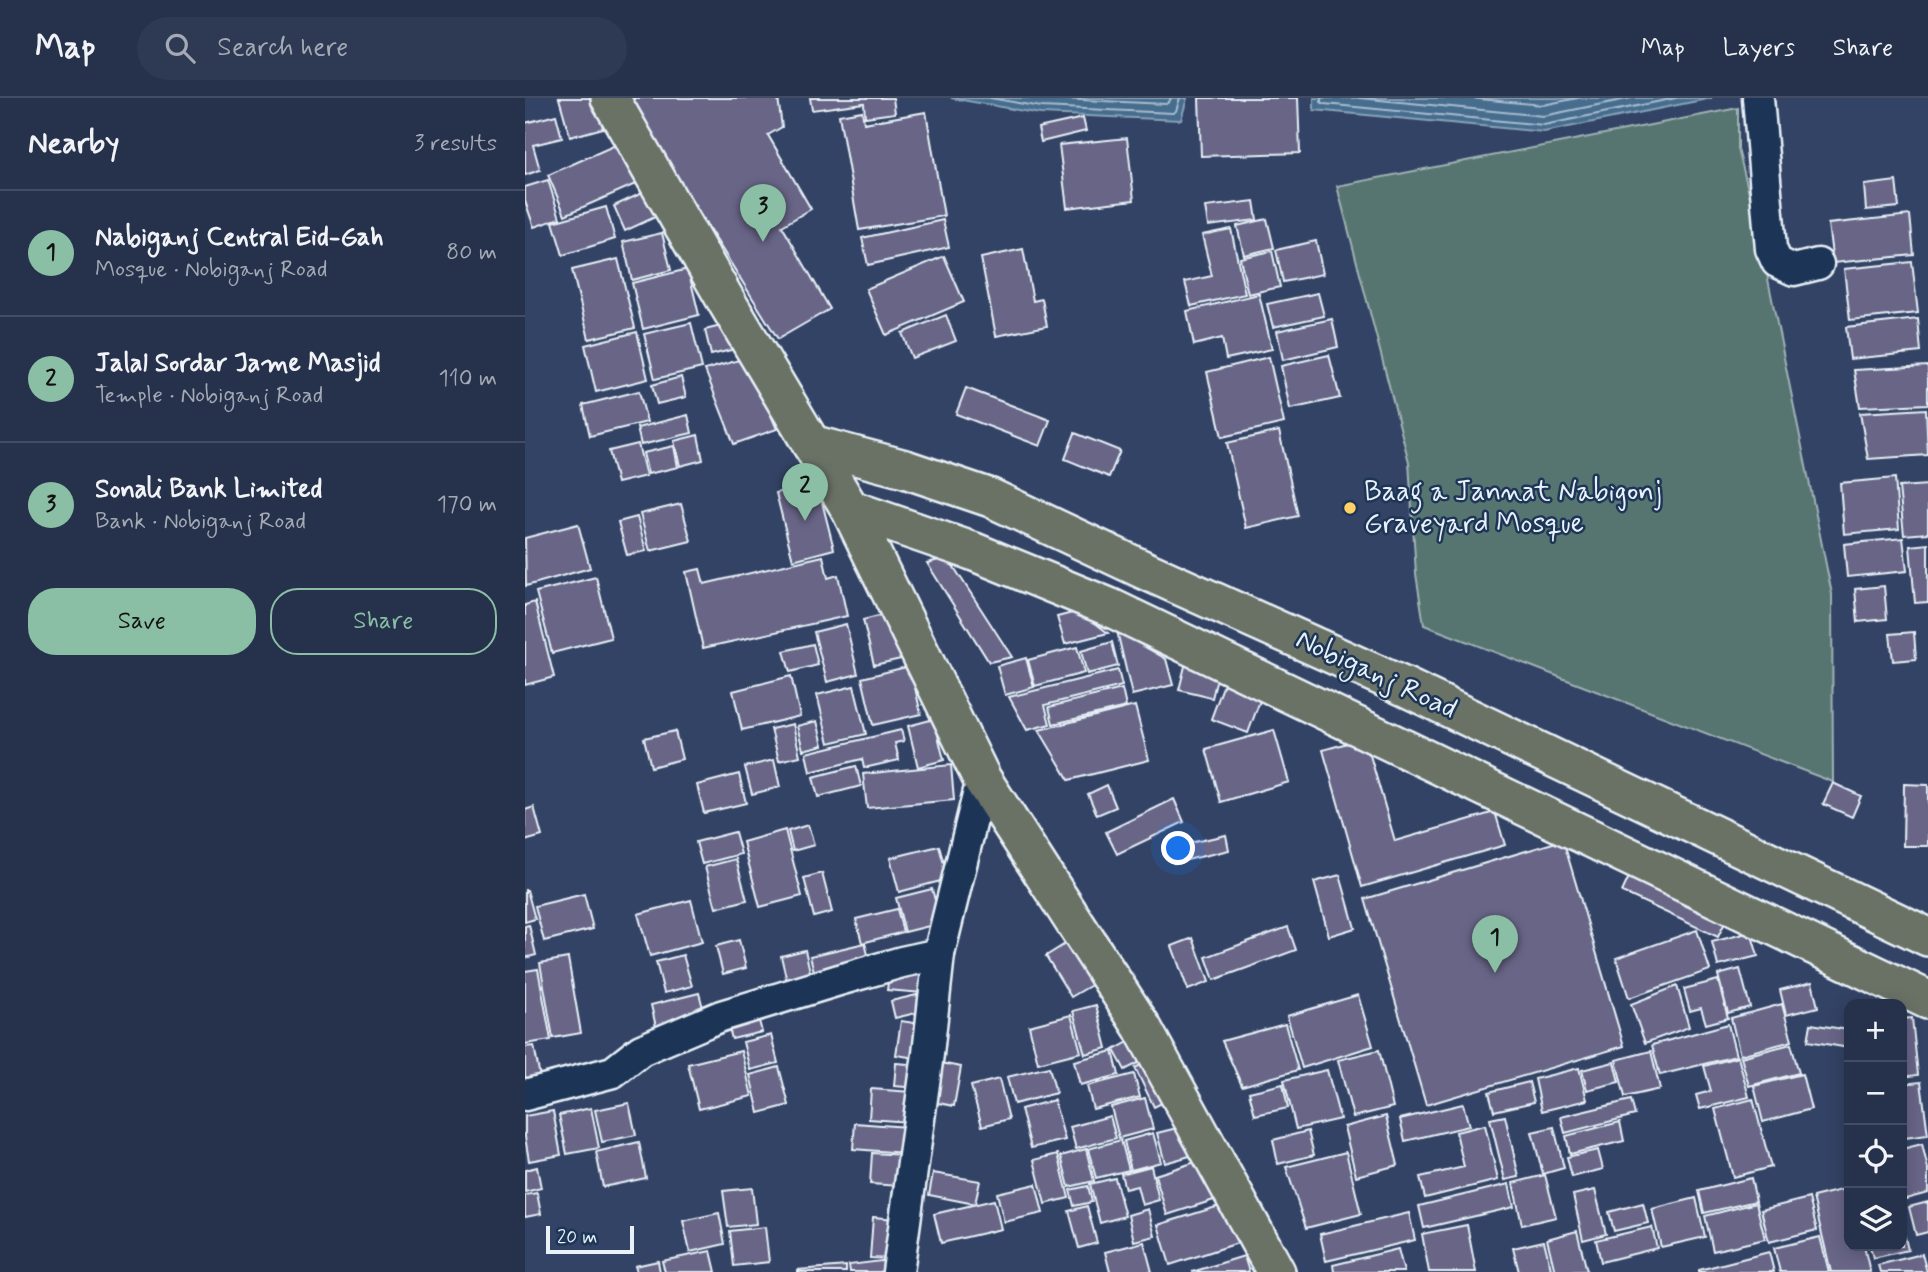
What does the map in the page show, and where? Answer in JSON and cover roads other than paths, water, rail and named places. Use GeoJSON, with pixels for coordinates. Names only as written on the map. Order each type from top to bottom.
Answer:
{"type":"FeatureCollection","features":[{"type":"Feature","properties":{"kind":"main road"},"geometry":{"type":"LineString","coordinates":[[610,98],[850,509],[982,779],[1142,1027],[1276,1272]]}},
{"type":"Feature","properties":{"kind":"main road","name":"Nobiganj Road"},"geometry":{"type":"LineString","coordinates":[[811,444],[905,469],[991,498],[1405,687],[1928,937]]}},
{"type":"Feature","properties":{"kind":"main road","name":"Nobiganj Road"},"geometry":{"type":"LineString","coordinates":[[850,509],[972,551],[1109,607],[1928,1000]]}},
{"type":"Feature","properties":{"kind":"street"},"geometry":{"type":"LineString","coordinates":[[1758,98],[1771,249],[1777,262],[1794,270],[1818,264]]}},
{"type":"Feature","properties":{"kind":"street"},"geometry":{"type":"LineString","coordinates":[[898,1272],[939,954],[982,779]]}},
{"type":"Feature","properties":{"kind":"street"},"geometry":{"type":"LineString","coordinates":[[525,1095],[613,1072],[641,1050],[721,1016],[851,976],[939,954]]}},
{"type":"Feature","properties":{"kind":"water"},"geometry":{"type":"Polygon","coordinates":[[[951,98],[1187,98],[1181,120],[1040,114],[951,98]]]}},
{"type":"Feature","properties":{"kind":"water"},"geometry":{"type":"Polygon","coordinates":[[[1314,98],[1712,98],[1544,132],[1314,110],[1314,98]]]}},
{"type":"Feature","properties":{"kind":"place","name":"Sonali Bank Limited"},"geometry":{"type":"Point","coordinates":[763,242]}},
{"type":"Feature","properties":{"kind":"place","name":"Baag a Jannat Nabigonj Graveyard Mosque"},"geometry":{"type":"Point","coordinates":[1350,508]}},
{"type":"Feature","properties":{"kind":"place","name":"Jalal Sordar Jame Masjid"},"geometry":{"type":"Point","coordinates":[805,521]}},
{"type":"Feature","properties":{"kind":"place","name":"Nabiganj Central Eid-Gah"},"geometry":{"type":"Point","coordinates":[1495,973]}}]}
